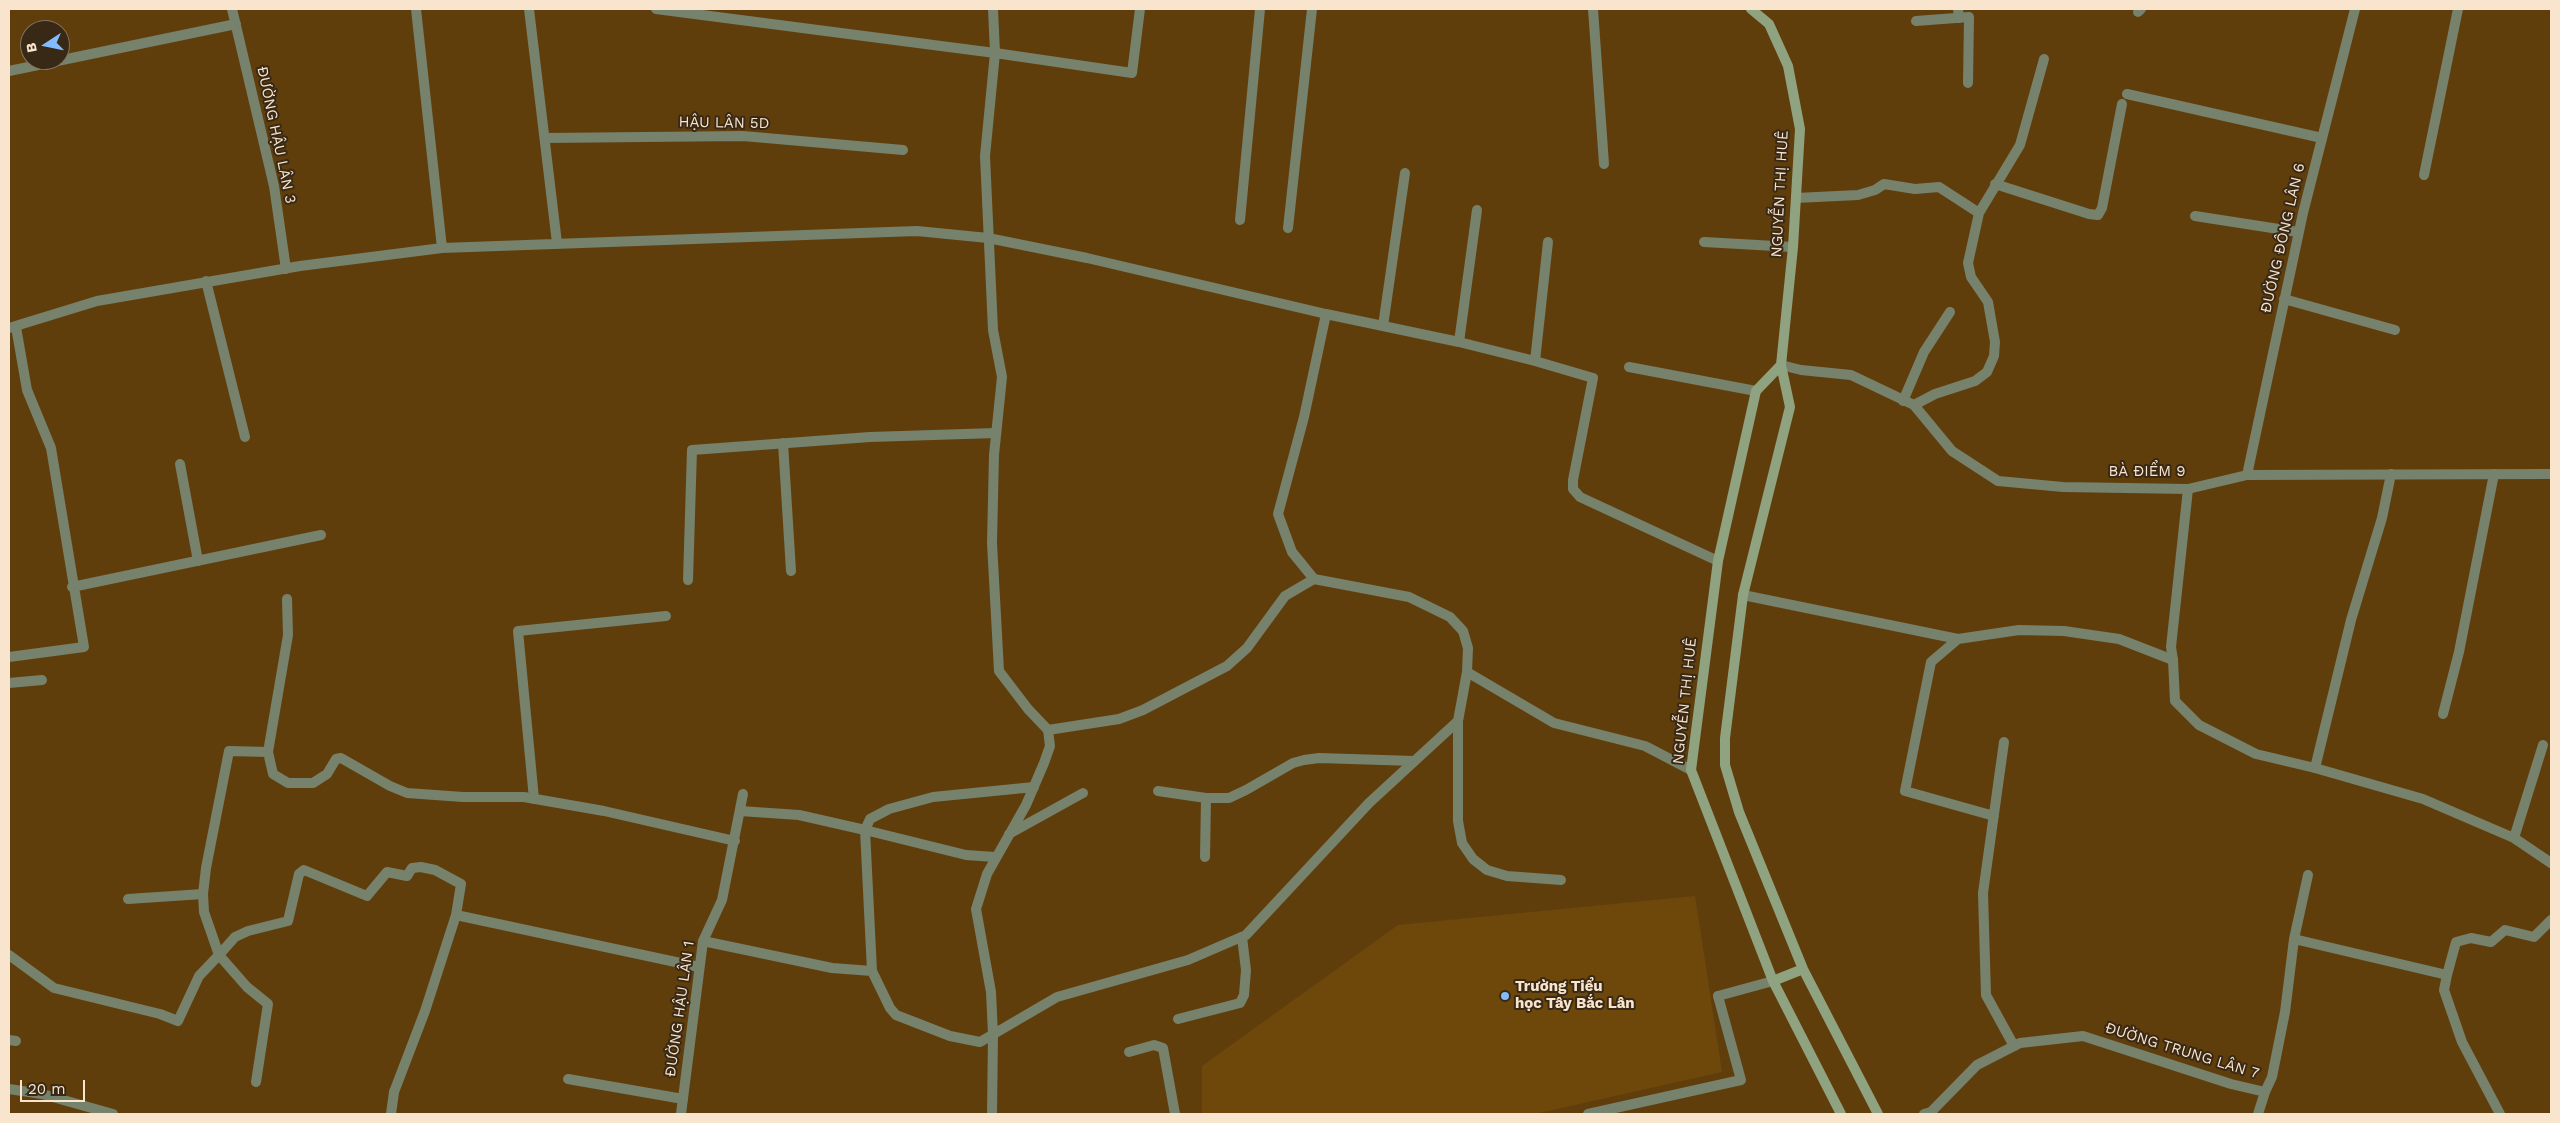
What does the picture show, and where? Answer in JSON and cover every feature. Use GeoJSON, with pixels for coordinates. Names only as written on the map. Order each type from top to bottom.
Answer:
{"type":"FeatureCollection","features":[{"type":"Feature","properties":{"kind":"street","name":"ĐƯỜNG HẬU LÂN 3"},"geometry":{"type":"LineString","coordinates":[[232,9],[274,186],[286,269]]}},
{"type":"Feature","properties":{"kind":"street"},"geometry":{"type":"LineString","coordinates":[[416,9],[442,248]]}},
{"type":"Feature","properties":{"kind":"street"},"geometry":{"type":"LineString","coordinates":[[529,9],[557,243]]}},
{"type":"Feature","properties":{"kind":"street"},"geometry":{"type":"LineString","coordinates":[[656,9],[995,53],[1132,73],[1140,9]]}},
{"type":"Feature","properties":{"kind":"street"},"geometry":{"type":"LineString","coordinates":[[992,1114],[993,1035],[991,992],[976,909],[987,874],[1034,787],[1050,746],[1048,730],[1028,709],[999,671],[992,543],[996,433],[1002,377],[993,330],[985,156],[995,53],[993,9]]}},
{"type":"Feature","properties":{"kind":"street"},"geometry":{"type":"LineString","coordinates":[[1240,220],[1260,9]]}},
{"type":"Feature","properties":{"kind":"street"},"geometry":{"type":"LineString","coordinates":[[1288,228],[1312,9]]}},
{"type":"Feature","properties":{"kind":"street"},"geometry":{"type":"LineString","coordinates":[[1594,9],[1604,164]]}},
{"type":"Feature","properties":{"kind":"street","name":"NGUYỄN THỊ HUÊ"},"geometry":{"type":"LineString","coordinates":[[1751,9],[1769,24],[1788,66],[1800,129],[1793,246],[1781,365],[1790,407],[1743,595],[1725,738],[1725,765],[1739,812],[1803,969],[1878,1114]]}},
{"type":"Feature","properties":{"kind":"street","name":"ĐƯỜNG ĐÔNG LÂN 6"},"geometry":{"type":"LineString","coordinates":[[2247,475],[2298,232],[2355,9]]}},
{"type":"Feature","properties":{"kind":"street"},"geometry":{"type":"LineString","coordinates":[[2424,175],[2458,9]]}},
{"type":"Feature","properties":{"kind":"street"},"geometry":{"type":"LineString","coordinates":[[1916,21],[1958,14],[1969,17],[1968,83]]}},
{"type":"Feature","properties":{"kind":"street"},"geometry":{"type":"LineString","coordinates":[[9,71],[236,24]]}},
{"type":"Feature","properties":{"kind":"street"},"geometry":{"type":"LineString","coordinates":[[1628,367],[1756,391],[1781,365],[1801,370],[1851,375],[1914,405],[1935,394],[1975,381],[1986,372],[1994,356],[1995,342],[1988,302],[1971,277],[1968,264],[1979,213],[2020,145],[2044,59]]}},
{"type":"Feature","properties":{"kind":"street"},"geometry":{"type":"LineString","coordinates":[[2127,94],[2322,138]]}},
{"type":"Feature","properties":{"kind":"street"},"geometry":{"type":"LineString","coordinates":[[1995,184],[2089,214],[2098,215],[2102,208],[2122,104]]}},
{"type":"Feature","properties":{"kind":"street","name":"HẬU LÂN 5D"},"geometry":{"type":"LineString","coordinates":[[545,138],[742,136],[903,150]]}},
{"type":"Feature","properties":{"kind":"street"},"geometry":{"type":"LineString","coordinates":[[1383,326],[1404,173]]}},
{"type":"Feature","properties":{"kind":"street"},"geometry":{"type":"LineString","coordinates":[[1796,198],[1858,195],[1875,190],[1884,184],[1915,190],[1939,187],[1979,213]]}},
{"type":"Feature","properties":{"kind":"street"},"geometry":{"type":"LineString","coordinates":[[1459,342],[1477,210]]}},
{"type":"Feature","properties":{"kind":"street"},"geometry":{"type":"LineString","coordinates":[[2195,216],[2298,232]]}},
{"type":"Feature","properties":{"kind":"street"},"geometry":{"type":"LineString","coordinates":[[9,657],[84,647],[72,587],[51,448],[27,390],[12,327],[97,301],[206,281],[442,248],[917,231],[988,238],[1087,258],[1326,314],[1459,342],[1594,378],[1573,480],[1573,489],[1580,497],[1718,561]]}},
{"type":"Feature","properties":{"kind":"street"},"geometry":{"type":"LineString","coordinates":[[1535,361],[1548,242]]}},
{"type":"Feature","properties":{"kind":"street"},"geometry":{"type":"LineString","coordinates":[[1704,242],[1793,246]]}},
{"type":"Feature","properties":{"kind":"street"},"geometry":{"type":"LineString","coordinates":[[206,281],[244,437]]}},
{"type":"Feature","properties":{"kind":"street"},"geometry":{"type":"LineString","coordinates":[[2284,298],[2395,330]]}},
{"type":"Feature","properties":{"kind":"street"},"geometry":{"type":"LineString","coordinates":[[1903,401],[1924,352],[1950,312]]}},
{"type":"Feature","properties":{"kind":"street"},"geometry":{"type":"LineString","coordinates":[[1326,314],[1304,417],[1278,514],[1292,552],[1314,579],[1409,597],[1450,617],[1464,631],[1468,648],[1467,672],[1458,720],[1458,821],[1462,843],[1473,859],[1487,870],[1507,876],[1561,880]]}},
{"type":"Feature","properties":{"kind":"street","name":"NGUYỄN THỊ HUÊ"},"geometry":{"type":"LineString","coordinates":[[1756,391],[1718,561],[1691,770],[1773,981],[1841,1114]]}},
{"type":"Feature","properties":{"kind":"street","name":"BÀ ĐIỂM 9"},"geometry":{"type":"LineString","coordinates":[[1914,405],[1952,451],[1998,481],[2063,487],[2188,489],[2247,475],[2551,474]]}},
{"type":"Feature","properties":{"kind":"street"},"geometry":{"type":"LineString","coordinates":[[688,580],[692,450],[870,437],[996,433]]}},
{"type":"Feature","properties":{"kind":"street"},"geometry":{"type":"LineString","coordinates":[[783,443],[791,571]]}},
{"type":"Feature","properties":{"kind":"street"},"geometry":{"type":"LineString","coordinates":[[180,464],[198,561]]}},
{"type":"Feature","properties":{"kind":"street"},"geometry":{"type":"LineString","coordinates":[[2315,768],[2351,620],[2382,518],[2392,474]]}},
{"type":"Feature","properties":{"kind":"street"},"geometry":{"type":"LineString","coordinates":[[2443,714],[2459,652],[2494,474]]}},
{"type":"Feature","properties":{"kind":"street"},"geometry":{"type":"LineString","coordinates":[[2188,489],[2171,647],[2175,701],[2199,725],[2256,754],[2315,768],[2423,799],[2514,838],[2551,863]]}},
{"type":"Feature","properties":{"kind":"street"},"geometry":{"type":"LineString","coordinates":[[72,587],[321,535]]}},
{"type":"Feature","properties":{"kind":"street"},"geometry":{"type":"LineString","coordinates":[[1048,730],[1127,716],[1143,710],[1227,666],[1247,648],[1286,596],[1314,579]]}},
{"type":"Feature","properties":{"kind":"street"},"geometry":{"type":"LineString","coordinates":[[1743,595],[1958,639],[2019,630],[2064,631],[2119,639],[2173,660]]}},
{"type":"Feature","properties":{"kind":"street"},"geometry":{"type":"LineString","coordinates":[[287,599],[288,635],[268,752],[273,774],[279,780],[292,784],[313,783],[327,774],[336,759],[341,758],[390,786],[407,793],[463,798],[534,799],[604,811],[735,841]]}},
{"type":"Feature","properties":{"kind":"street"},"geometry":{"type":"LineString","coordinates":[[534,799],[518,631],[666,616]]}},
{"type":"Feature","properties":{"kind":"street"},"geometry":{"type":"LineString","coordinates":[[1958,639],[1931,662],[1905,791],[1994,816]]}},
{"type":"Feature","properties":{"kind":"street"},"geometry":{"type":"LineString","coordinates":[[1467,672],[1554,723],[1644,746],[1691,770]]}},
{"type":"Feature","properties":{"kind":"street"},"geometry":{"type":"LineString","coordinates":[[9,683],[42,680]]}},
{"type":"Feature","properties":{"kind":"street"},"geometry":{"type":"LineString","coordinates":[[1034,787],[933,797],[889,809],[870,819],[865,830],[872,971],[890,1008],[896,1015],[971,1042],[980,1042],[1057,997],[1188,960],[1246,935],[1369,803],[1458,720]]}},
{"type":"Feature","properties":{"kind":"street"},"geometry":{"type":"LineString","coordinates":[[2004,742],[1984,893],[1986,995],[2014,1046]]}},
{"type":"Feature","properties":{"kind":"street"},"geometry":{"type":"LineString","coordinates":[[2514,838],[2542,745]]}},
{"type":"Feature","properties":{"kind":"street"},"geometry":{"type":"LineString","coordinates":[[256,1082],[268,1004],[247,987],[219,955],[204,912],[202,894],[229,751],[268,752]]}},
{"type":"Feature","properties":{"kind":"street"},"geometry":{"type":"LineString","coordinates":[[1158,791],[1206,798],[1229,798],[1285,767],[1304,760],[1319,758],[1414,762]]}},
{"type":"Feature","properties":{"kind":"street"},"geometry":{"type":"LineString","coordinates":[[1008,834],[1083,793]]}},
{"type":"Feature","properties":{"kind":"street","name":"ĐƯỜNG HẬU LÂN 1"},"geometry":{"type":"LineString","coordinates":[[681,1114],[703,941],[722,900],[743,794]]}},
{"type":"Feature","properties":{"kind":"street"},"geometry":{"type":"LineString","coordinates":[[1205,857],[1206,798]]}},
{"type":"Feature","properties":{"kind":"street"},"geometry":{"type":"LineString","coordinates":[[740,812],[799,815],[966,855],[995,857]]}},
{"type":"Feature","properties":{"kind":"street"},"geometry":{"type":"LineString","coordinates":[[9,955],[54,988],[160,1014],[178,1021],[199,976],[235,937],[248,931],[288,921],[299,874],[304,870],[367,896],[387,872],[407,876],[412,868],[421,867],[434,870],[461,884],[456,915],[425,1011],[394,1092],[391,1114]]}},
{"type":"Feature","properties":{"kind":"street","name":"ĐƯỜNG TRUNG LÂN 7"},"geometry":{"type":"LineString","coordinates":[[1924,1114],[1930,1112],[1977,1065],[2020,1043],[2083,1036],[2231,1084],[2265,1092],[2272,1077],[2285,1012],[2294,939],[2308,875]]}},
{"type":"Feature","properties":{"kind":"street"},"geometry":{"type":"LineString","coordinates":[[128,899],[202,894]]}},
{"type":"Feature","properties":{"kind":"street"},"geometry":{"type":"LineString","coordinates":[[456,915],[699,967]]}},
{"type":"Feature","properties":{"kind":"street"},"geometry":{"type":"LineString","coordinates":[[2500,1114],[2462,1042],[2444,990],[2447,976],[2456,942],[2471,938],[2491,942],[2505,930],[2534,938],[2551,920]]}},
{"type":"Feature","properties":{"kind":"street"},"geometry":{"type":"LineString","coordinates":[[1178,1019],[1240,1003],[1244,995],[1246,970],[1242,937]]}},
{"type":"Feature","properties":{"kind":"street"},"geometry":{"type":"LineString","coordinates":[[2294,939],[2447,976]]}},
{"type":"Feature","properties":{"kind":"street"},"geometry":{"type":"LineString","coordinates":[[703,941],[832,968],[872,971]]}},
{"type":"Feature","properties":{"kind":"street"},"geometry":{"type":"LineString","coordinates":[[1588,1114],[1741,1080],[1718,996],[1773,981],[1803,969]]}},
{"type":"Feature","properties":{"kind":"street"},"geometry":{"type":"LineString","coordinates":[[1129,1052],[1154,1045],[1163,1048],[1175,1114]]}},
{"type":"Feature","properties":{"kind":"street"},"geometry":{"type":"LineString","coordinates":[[568,1078],[682,1099]]}},
{"type":"Feature","properties":{"kind":"street"},"geometry":{"type":"LineString","coordinates":[[9,1089],[42,1094],[113,1114]]}},
{"type":"Feature","properties":{"kind":"street"},"geometry":{"type":"LineString","coordinates":[[2258,1114],[2265,1092]]}},
{"type":"Feature","properties":{"kind":"shaded area","name":"Trường Tiểu học Tây Bắc Lân"},"geometry":{"type":"Polygon","coordinates":[[[1695,896],[1722,1072],[1535,1114],[1202,1114],[1202,1066],[1398,925],[1695,896]]]}},
{"type":"Feature","properties":{"kind":"place","name":"Trường Tiểu học Tây Bắc Lân"},"geometry":{"type":"Point","coordinates":[1505,996]}}]}
